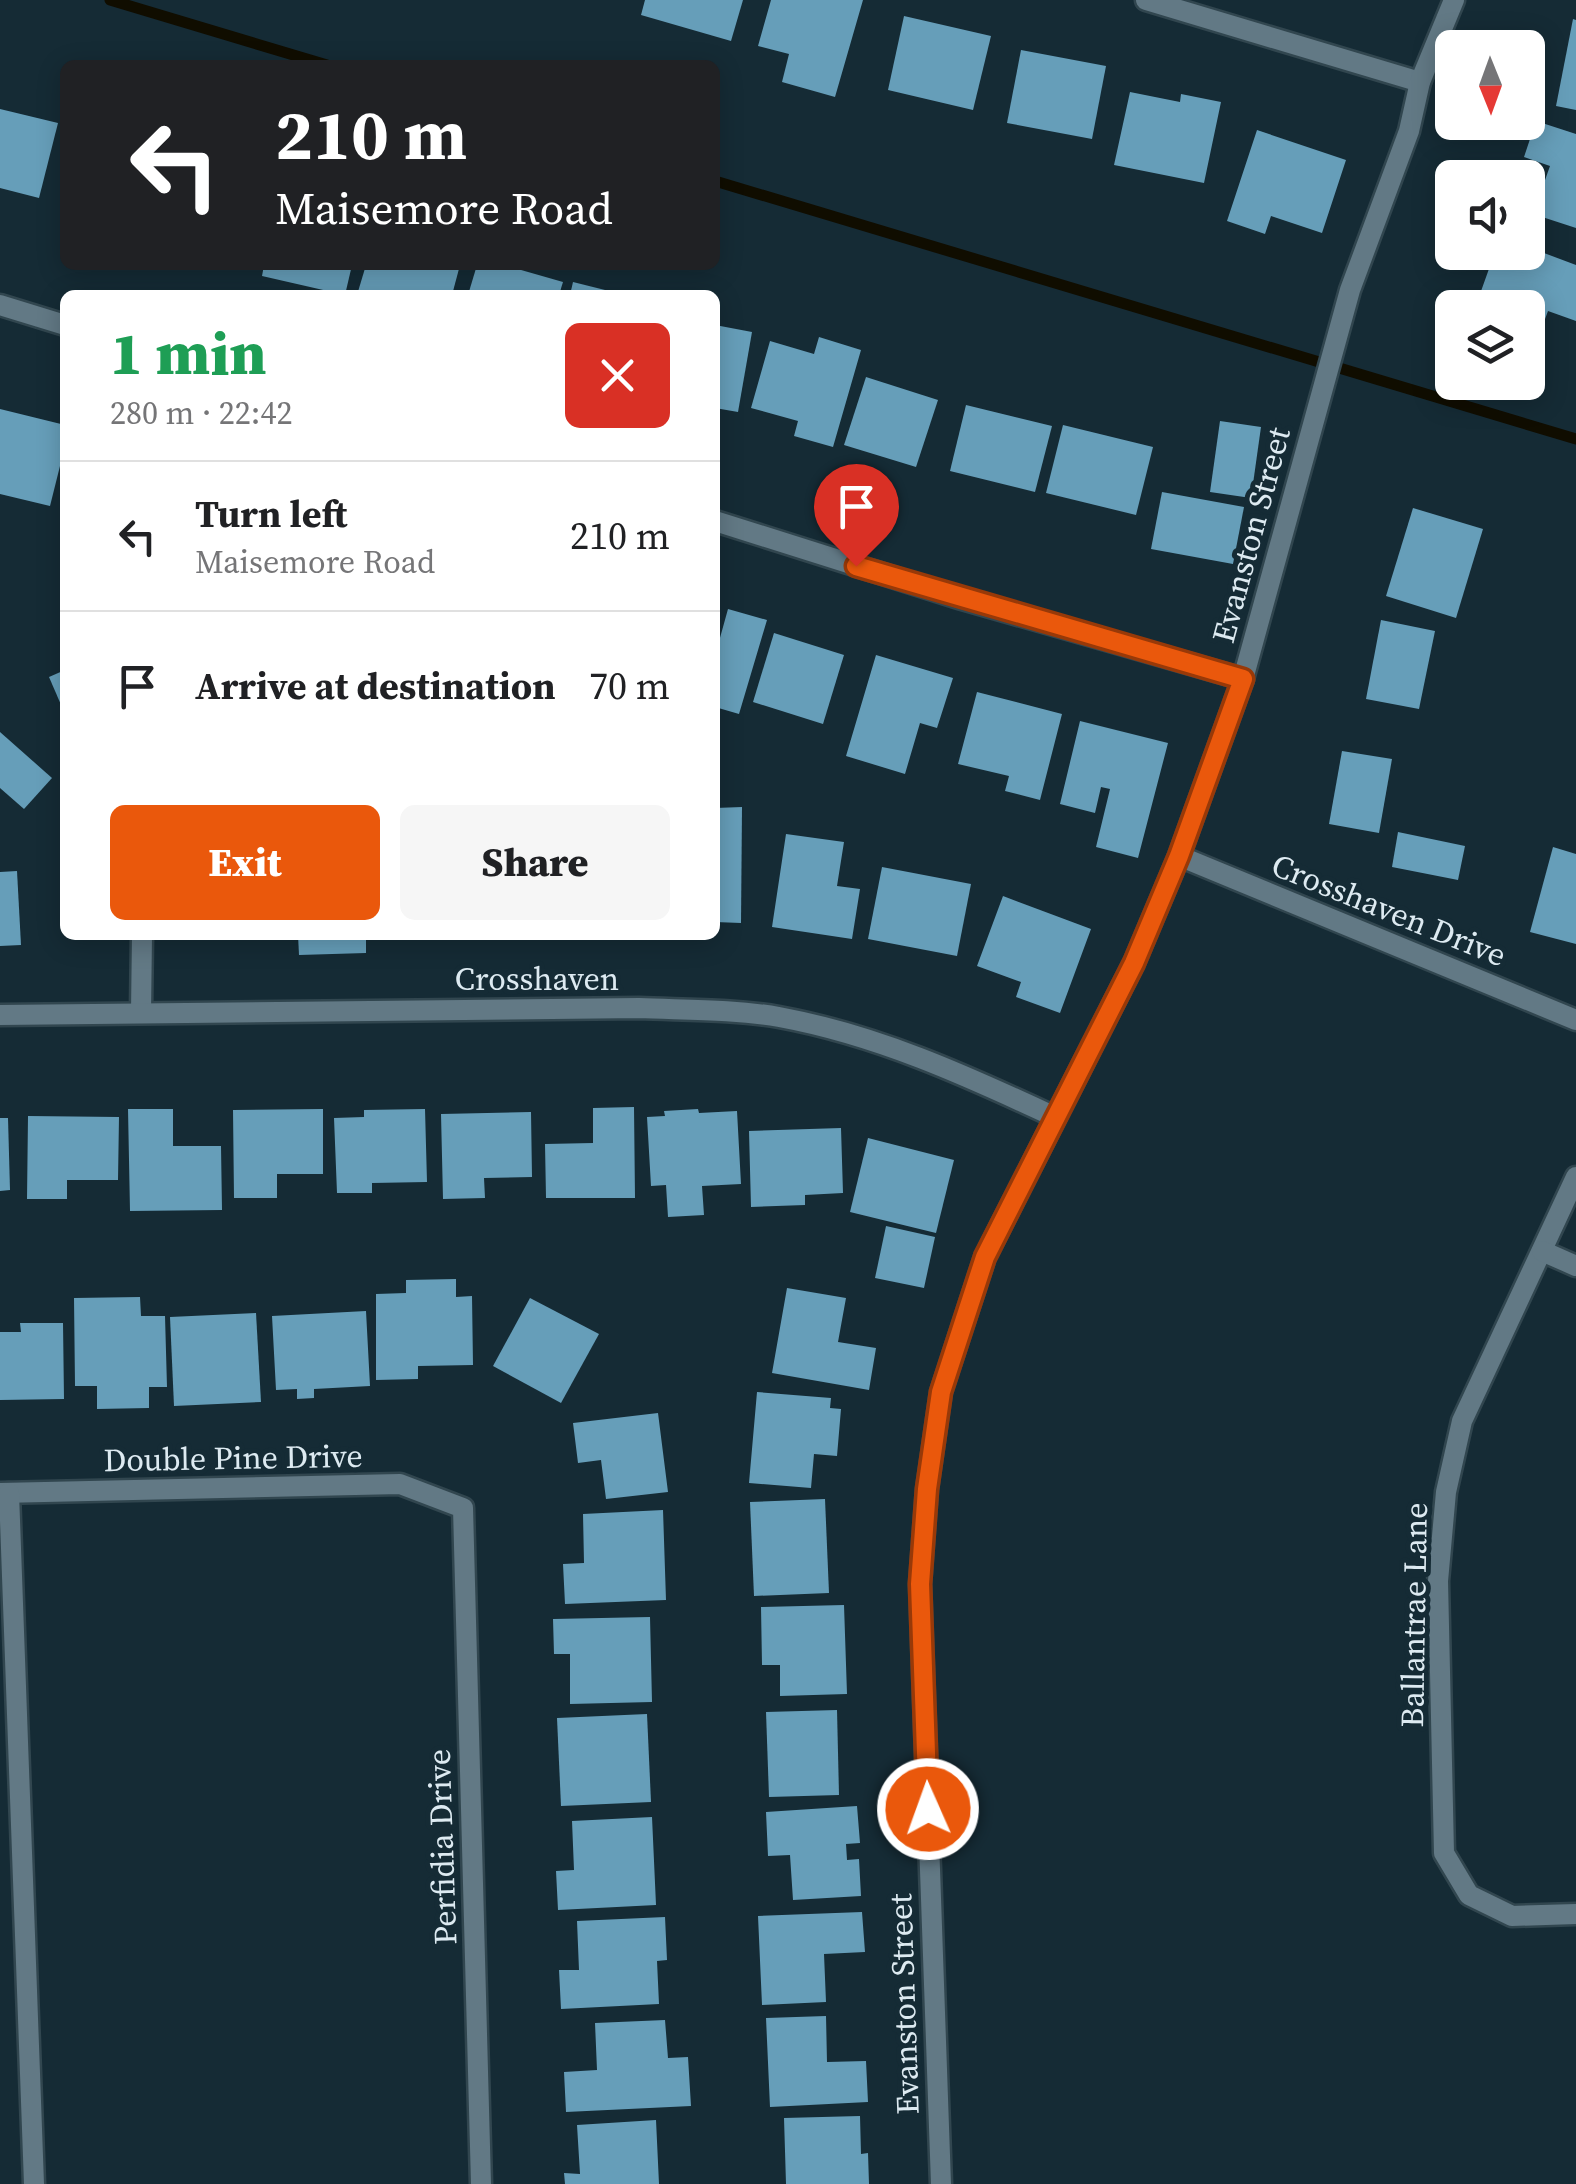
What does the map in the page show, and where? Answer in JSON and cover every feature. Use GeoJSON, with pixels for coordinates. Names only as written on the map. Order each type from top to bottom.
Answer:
{"type":"FeatureCollection","features":[{"type":"Feature","properties":{"kind":"street"},"geometry":{"type":"LineString","coordinates":[[1146,0],[1420,82]]}},
{"type":"Feature","properties":{"kind":"street","name":"Evanston Street"},"geometry":{"type":"LineString","coordinates":[[940,2184],[920,1584],[927,1489],[941,1392],[985,1257],[1134,963],[1179,856],[1243,679],[1340,328],[1372,227],[1409,130],[1420,82],[1454,0]]}},
{"type":"Feature","properties":{"kind":"street"},"geometry":{"type":"LineString","coordinates":[[0,305],[60,323]]}},
{"type":"Feature","properties":{"kind":"street"},"geometry":{"type":"LineString","coordinates":[[720,522],[962,599],[1243,679]]}},
{"type":"Feature","properties":{"kind":"street","name":"Crosshaven Drive"},"geometry":{"type":"LineString","coordinates":[[1179,856],[1576,1020]]}},
{"type":"Feature","properties":{"kind":"street"},"geometry":{"type":"LineString","coordinates":[[141,1012],[142,940]]}},
{"type":"Feature","properties":{"kind":"street","name":"Crosshaven"},"geometry":{"type":"LineString","coordinates":[[0,1015],[639,1008],[777,1017],[857,1034],[934,1060],[1055,1117]]}},
{"type":"Feature","properties":{"kind":"street","name":"Ballantrae Lane"},"geometry":{"type":"LineString","coordinates":[[1576,1176],[1462,1421],[1446,1492],[1438,1580],[1444,1853],[1469,1896],[1512,1916],[1576,1914]]}},
{"type":"Feature","properties":{"kind":"street"},"geometry":{"type":"LineString","coordinates":[[1542,1251],[1576,1266]]}},
{"type":"Feature","properties":{"kind":"street","name":"Double Pine Drive"},"geometry":{"type":"LineString","coordinates":[[5,1494],[400,1484],[463,1508]]}},
{"type":"Feature","properties":{"kind":"street"},"geometry":{"type":"LineString","coordinates":[[5,1494],[34,2184]]}},
{"type":"Feature","properties":{"kind":"street","name":"Perfidia Drive"},"geometry":{"type":"LineString","coordinates":[[463,1508],[481,2184]]}},
{"type":"Feature","properties":{"kind":"building"},"geometry":{"type":"Polygon","coordinates":[[[645,0],[743,0],[731,41],[641,15],[645,0]]]}},
{"type":"Feature","properties":{"kind":"building"},"geometry":{"type":"Polygon","coordinates":[[[771,0],[863,0],[835,97],[782,82],[789,54],[758,46],[771,0]]]}},
{"type":"Feature","properties":{"kind":"building"},"geometry":{"type":"Polygon","coordinates":[[[904,16],[991,36],[973,110],[888,90],[904,16]]]}},
{"type":"Feature","properties":{"kind":"building"},"geometry":{"type":"Polygon","coordinates":[[[1573,19],[1576,20],[1576,110],[1556,106],[1573,19]]]}},
{"type":"Feature","properties":{"kind":"building"},"geometry":{"type":"Polygon","coordinates":[[[1021,50],[1106,66],[1092,139],[1007,123],[1021,50]]]}},
{"type":"Feature","properties":{"kind":"building"},"geometry":{"type":"Polygon","coordinates":[[[1130,92],[1180,102],[1181,94],[1221,102],[1204,183],[1114,165],[1130,92]]]}},
{"type":"Feature","properties":{"kind":"building"},"geometry":{"type":"Polygon","coordinates":[[[0,109],[58,123],[39,198],[0,188],[0,109]]]}},
{"type":"Feature","properties":{"kind":"building"},"geometry":{"type":"Polygon","coordinates":[[[1545,124],[1576,134],[1576,228],[1545,218],[1545,180],[1550,166],[1545,160],[1524,157],[1530,140],[1545,140],[1545,124]]]}},
{"type":"Feature","properties":{"kind":"building"},"geometry":{"type":"Polygon","coordinates":[[[1257,130],[1346,160],[1322,233],[1271,216],[1265,234],[1227,221],[1257,130]]]}},
{"type":"Feature","properties":{"kind":"building"},"geometry":{"type":"Polygon","coordinates":[[[1545,253],[1576,265],[1576,321],[1548,311],[1545,319],[1545,290],[1481,290],[1489,270],[1545,270],[1545,253]]]}},
{"type":"Feature","properties":{"kind":"building"},"geometry":{"type":"Polygon","coordinates":[[[263,270],[351,270],[346,290],[323,290],[262,276],[263,270]]]}},
{"type":"Feature","properties":{"kind":"building"},"geometry":{"type":"Polygon","coordinates":[[[364,270],[459,270],[453,290],[358,290],[364,270]]]}},
{"type":"Feature","properties":{"kind":"building"},"geometry":{"type":"Polygon","coordinates":[[[476,270],[521,270],[563,282],[561,290],[470,290],[476,270]]]}},
{"type":"Feature","properties":{"kind":"building"},"geometry":{"type":"Polygon","coordinates":[[[573,282],[605,290],[571,290],[573,282]]]}},
{"type":"Feature","properties":{"kind":"building"},"geometry":{"type":"Polygon","coordinates":[[[720,326],[752,332],[738,412],[720,409],[720,326]]]}},
{"type":"Feature","properties":{"kind":"building"},"geometry":{"type":"Polygon","coordinates":[[[819,337],[861,350],[833,447],[794,436],[798,421],[751,408],[770,341],[814,354],[819,337]]]}},
{"type":"Feature","properties":{"kind":"building"},"geometry":{"type":"Polygon","coordinates":[[[866,377],[938,400],[916,467],[844,445],[866,377]]]}},
{"type":"Feature","properties":{"kind":"building"},"geometry":{"type":"Polygon","coordinates":[[[966,405],[1052,426],[1035,492],[950,471],[966,405]]]}},
{"type":"Feature","properties":{"kind":"building"},"geometry":{"type":"Polygon","coordinates":[[[0,409],[60,424],[60,466],[50,506],[0,494],[0,409]]]}},
{"type":"Feature","properties":{"kind":"building"},"geometry":{"type":"Polygon","coordinates":[[[1220,421],[1261,427],[1251,498],[1210,492],[1220,421]]]}},
{"type":"Feature","properties":{"kind":"building"},"geometry":{"type":"Polygon","coordinates":[[[1063,425],[1153,447],[1136,515],[1046,493],[1063,425]]]}},
{"type":"Feature","properties":{"kind":"building"},"geometry":{"type":"Polygon","coordinates":[[[1162,492],[1244,507],[1233,564],[1151,549],[1162,492]]]}},
{"type":"Feature","properties":{"kind":"building"},"geometry":{"type":"Polygon","coordinates":[[[1413,508],[1483,529],[1456,618],[1386,596],[1413,508]]]}},
{"type":"Feature","properties":{"kind":"building"},"geometry":{"type":"Polygon","coordinates":[[[728,609],[767,620],[739,714],[720,708],[720,638],[728,609]]]}},
{"type":"Feature","properties":{"kind":"building"},"geometry":{"type":"Polygon","coordinates":[[[1381,620],[1435,631],[1419,709],[1366,699],[1381,620]]]}},
{"type":"Feature","properties":{"kind":"building"},"geometry":{"type":"Polygon","coordinates":[[[774,633],[844,655],[823,724],[753,702],[774,633]]]}},
{"type":"Feature","properties":{"kind":"building"},"geometry":{"type":"Polygon","coordinates":[[[876,655],[953,678],[937,728],[920,723],[905,774],[846,756],[876,655]]]}},
{"type":"Feature","properties":{"kind":"building"},"geometry":{"type":"Polygon","coordinates":[[[60,672],[60,702],[49,677],[60,672]]]}},
{"type":"Feature","properties":{"kind":"building"},"geometry":{"type":"Polygon","coordinates":[[[977,692],[1062,714],[1040,800],[1005,791],[1009,776],[958,764],[977,692]]]}},
{"type":"Feature","properties":{"kind":"building"},"geometry":{"type":"Polygon","coordinates":[[[1080,721],[1168,743],[1138,858],[1096,847],[1110,789],[1101,787],[1095,813],[1060,804],[1080,721]]]}},
{"type":"Feature","properties":{"kind":"building"},"geometry":{"type":"Polygon","coordinates":[[[0,732],[52,778],[24,809],[0,788],[0,732]]]}},
{"type":"Feature","properties":{"kind":"building"},"geometry":{"type":"Polygon","coordinates":[[[1342,751],[1392,759],[1379,833],[1329,824],[1342,751]]]}},
{"type":"Feature","properties":{"kind":"building"},"geometry":{"type":"Polygon","coordinates":[[[742,807],[741,923],[720,922],[720,808],[742,807]]]}},
{"type":"Feature","properties":{"kind":"building"},"geometry":{"type":"Polygon","coordinates":[[[1398,832],[1465,846],[1458,880],[1392,867],[1398,832]]]}},
{"type":"Feature","properties":{"kind":"building"},"geometry":{"type":"Polygon","coordinates":[[[786,834],[844,842],[837,886],[860,889],[852,939],[772,927],[786,834]]]}},
{"type":"Feature","properties":{"kind":"building"},"geometry":{"type":"Polygon","coordinates":[[[1553,847],[1576,854],[1576,944],[1530,932],[1553,847]]]}},
{"type":"Feature","properties":{"kind":"building"},"geometry":{"type":"Polygon","coordinates":[[[882,867],[971,884],[957,956],[868,939],[882,867]]]}},
{"type":"Feature","properties":{"kind":"building"},"geometry":{"type":"Polygon","coordinates":[[[17,871],[21,945],[0,946],[0,872],[17,871]]]}},
{"type":"Feature","properties":{"kind":"building"},"geometry":{"type":"Polygon","coordinates":[[[1003,896],[1091,929],[1060,1013],[1016,997],[1021,982],[977,966],[1003,896]]]}},
{"type":"Feature","properties":{"kind":"building"},"geometry":{"type":"Polygon","coordinates":[[[298,940],[366,940],[366,953],[299,955],[298,940]]]}},
{"type":"Feature","properties":{"kind":"building"},"geometry":{"type":"Polygon","coordinates":[[[634,1107],[635,1198],[546,1198],[545,1144],[593,1143],[593,1108],[634,1107]]]}},
{"type":"Feature","properties":{"kind":"building"},"geometry":{"type":"Polygon","coordinates":[[[128,1109],[173,1109],[173,1146],[221,1146],[222,1210],[130,1211],[128,1109]]]}},
{"type":"Feature","properties":{"kind":"building"},"geometry":{"type":"Polygon","coordinates":[[[323,1109],[323,1174],[277,1174],[277,1198],[234,1198],[233,1110],[323,1109]]]}},
{"type":"Feature","properties":{"kind":"building"},"geometry":{"type":"Polygon","coordinates":[[[425,1109],[427,1182],[372,1183],[372,1193],[337,1193],[334,1118],[364,1117],[364,1110],[425,1109]]]}},
{"type":"Feature","properties":{"kind":"building"},"geometry":{"type":"Polygon","coordinates":[[[698,1109],[699,1113],[737,1111],[741,1184],[702,1186],[704,1215],[668,1217],[666,1185],[651,1186],[647,1117],[665,1116],[664,1111],[698,1109]]]}},
{"type":"Feature","properties":{"kind":"building"},"geometry":{"type":"Polygon","coordinates":[[[531,1112],[532,1177],[484,1178],[485,1198],[443,1199],[441,1114],[531,1112]]]}},
{"type":"Feature","properties":{"kind":"building"},"geometry":{"type":"Polygon","coordinates":[[[28,1116],[119,1117],[118,1180],[67,1180],[67,1199],[27,1199],[28,1116]]]}},
{"type":"Feature","properties":{"kind":"building"},"geometry":{"type":"Polygon","coordinates":[[[0,1118],[8,1118],[10,1190],[0,1191],[0,1118]]]}},
{"type":"Feature","properties":{"kind":"building"},"geometry":{"type":"Polygon","coordinates":[[[841,1128],[843,1193],[805,1195],[805,1205],[751,1207],[749,1131],[841,1128]]]}},
{"type":"Feature","properties":{"kind":"building"},"geometry":{"type":"Polygon","coordinates":[[[868,1138],[954,1160],[936,1233],[850,1212],[868,1138]]]}},
{"type":"Feature","properties":{"kind":"building"},"geometry":{"type":"Polygon","coordinates":[[[886,1226],[935,1237],[924,1288],[875,1278],[886,1226]]]}},
{"type":"Feature","properties":{"kind":"building"},"geometry":{"type":"Polygon","coordinates":[[[456,1279],[456,1297],[472,1296],[473,1365],[418,1366],[418,1379],[376,1380],[376,1294],[406,1293],[406,1280],[456,1279]]]}},
{"type":"Feature","properties":{"kind":"building"},"geometry":{"type":"Polygon","coordinates":[[[787,1288],[846,1298],[838,1342],[876,1348],[869,1390],[772,1373],[787,1288]]]}},
{"type":"Feature","properties":{"kind":"building"},"geometry":{"type":"Polygon","coordinates":[[[140,1297],[141,1316],[165,1316],[167,1387],[149,1387],[149,1408],[97,1409],[97,1386],[75,1386],[74,1298],[140,1297]]]}},
{"type":"Feature","properties":{"kind":"building"},"geometry":{"type":"Polygon","coordinates":[[[530,1298],[599,1334],[561,1403],[493,1366],[530,1298]]]}},
{"type":"Feature","properties":{"kind":"building"},"geometry":{"type":"Polygon","coordinates":[[[366,1311],[370,1386],[314,1389],[314,1398],[297,1399],[297,1389],[276,1390],[272,1316],[366,1311]]]}},
{"type":"Feature","properties":{"kind":"building"},"geometry":{"type":"Polygon","coordinates":[[[256,1313],[261,1402],[174,1406],[170,1317],[256,1313]]]}},
{"type":"Feature","properties":{"kind":"building"},"geometry":{"type":"Polygon","coordinates":[[[20,1323],[63,1323],[64,1399],[0,1400],[0,1332],[21,1332],[20,1323]]]}},
{"type":"Feature","properties":{"kind":"building"},"geometry":{"type":"Polygon","coordinates":[[[757,1392],[831,1398],[830,1408],[841,1409],[837,1456],[814,1454],[811,1488],[749,1483],[757,1392]]]}},
{"type":"Feature","properties":{"kind":"building"},"geometry":{"type":"Polygon","coordinates":[[[658,1413],[668,1492],[606,1499],[601,1460],[578,1463],[573,1423],[658,1413]]]}},
{"type":"Feature","properties":{"kind":"building"},"geometry":{"type":"Polygon","coordinates":[[[825,1499],[829,1593],[754,1596],[750,1502],[825,1499]]]}},
{"type":"Feature","properties":{"kind":"building"},"geometry":{"type":"Polygon","coordinates":[[[663,1510],[666,1600],[565,1604],[563,1564],[584,1563],[583,1514],[663,1510]]]}},
{"type":"Feature","properties":{"kind":"building"},"geometry":{"type":"Polygon","coordinates":[[[844,1605],[847,1694],[780,1696],[780,1665],[762,1665],[761,1607],[844,1605]]]}},
{"type":"Feature","properties":{"kind":"building"},"geometry":{"type":"Polygon","coordinates":[[[650,1617],[652,1702],[570,1704],[570,1654],[554,1654],[553,1619],[650,1617]]]}},
{"type":"Feature","properties":{"kind":"building"},"geometry":{"type":"Polygon","coordinates":[[[837,1710],[839,1795],[769,1797],[766,1712],[837,1710]]]}},
{"type":"Feature","properties":{"kind":"building"},"geometry":{"type":"Polygon","coordinates":[[[647,1714],[651,1802],[561,1806],[557,1718],[647,1714]]]}},
{"type":"Feature","properties":{"kind":"building"},"geometry":{"type":"Polygon","coordinates":[[[857,1806],[860,1843],[846,1844],[847,1860],[859,1859],[861,1896],[793,1900],[790,1855],[768,1856],[766,1812],[857,1806]]]}},
{"type":"Feature","properties":{"kind":"building"},"geometry":{"type":"Polygon","coordinates":[[[652,1817],[656,1905],[558,1910],[556,1871],[574,1870],[572,1821],[652,1817]]]}},
{"type":"Feature","properties":{"kind":"building"},"geometry":{"type":"Polygon","coordinates":[[[862,1912],[865,1952],[824,1954],[826,2002],[762,2005],[758,1916],[862,1912]]]}},
{"type":"Feature","properties":{"kind":"building"},"geometry":{"type":"Polygon","coordinates":[[[665,1917],[667,1960],[657,1961],[659,2004],[561,2009],[559,1970],[579,1970],[577,1921],[665,1917]]]}},
{"type":"Feature","properties":{"kind":"building"},"geometry":{"type":"Polygon","coordinates":[[[826,2016],[827,2062],[866,2061],[868,2102],[770,2107],[766,2018],[826,2016]]]}},
{"type":"Feature","properties":{"kind":"building"},"geometry":{"type":"Polygon","coordinates":[[[665,2020],[668,2058],[688,2057],[691,2106],[566,2112],[564,2072],[597,2070],[595,2023],[665,2020]]]}},
{"type":"Feature","properties":{"kind":"building"},"geometry":{"type":"Polygon","coordinates":[[[860,2116],[861,2154],[868,2153],[869,2184],[786,2184],[784,2118],[860,2116]]]}},
{"type":"Feature","properties":{"kind":"building"},"geometry":{"type":"Polygon","coordinates":[[[656,2120],[659,2184],[565,2184],[564,2173],[580,2174],[577,2125],[656,2120]]]}},
{"type":"Feature","properties":{"kind":"waterway"},"geometry":{"type":"LineString","coordinates":[[110,0],[310,60]]}},
{"type":"Feature","properties":{"kind":"waterway"},"geometry":{"type":"LineString","coordinates":[[720,182],[1576,439]]}},
{"type":"Feature","properties":{"kind":"route"},"geometry":{"type":"LineString","coordinates":[[856,566],[1243,679],[1179,856],[1134,963],[985,1257],[941,1392],[927,1489],[920,1584],[928,1809]]}}]}
